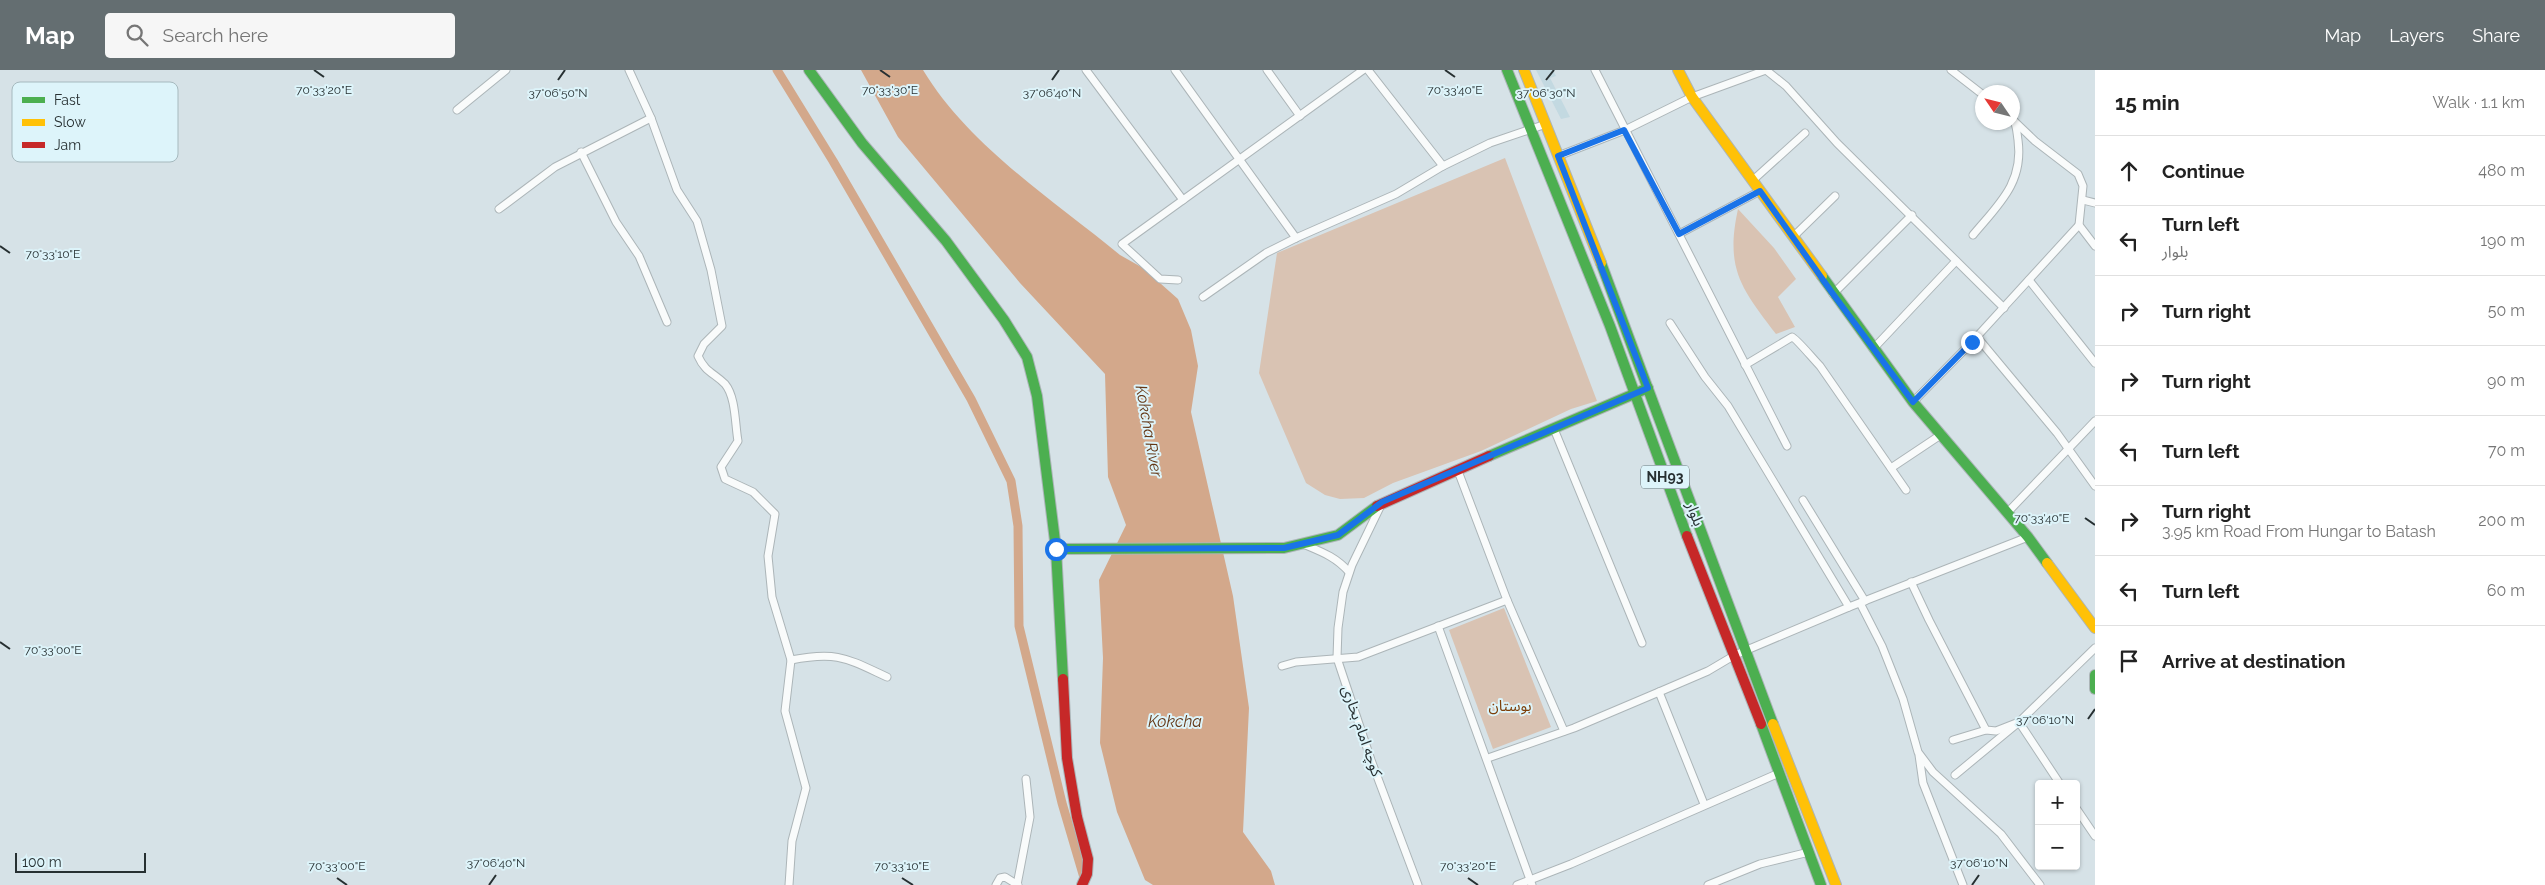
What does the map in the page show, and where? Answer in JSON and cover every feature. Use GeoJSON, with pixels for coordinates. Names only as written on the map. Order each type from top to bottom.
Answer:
{"type":"FeatureCollection","features":[{"type":"Feature","properties":{"kind":"street"},"geometry":{"type":"LineString","coordinates":[[457,110],[506,70]]}},
{"type":"Feature","properties":{"kind":"street"},"geometry":{"type":"LineString","coordinates":[[629,70],[651,118],[677,190],[697,221],[711,270],[722,326],[704,344],[698,356],[703,367],[726,385],[732,401],[738,441],[721,467],[725,479],[753,492],[775,514],[768,556],[772,597],[791,660],[785,711],[806,788],[792,841],[789,885]]}},
{"type":"Feature","properties":{"kind":"street"},"geometry":{"type":"LineString","coordinates":[[809,70],[862,143],[946,241],[1004,320],[1027,356],[1037,396],[1056,549],[1067,758],[1077,817],[1088,859],[1087,874],[1082,885]]}},
{"type":"Feature","properties":{"kind":"street"},"geometry":{"type":"LineString","coordinates":[[1086,70],[1183,200]]}},
{"type":"Feature","properties":{"kind":"street"},"geometry":{"type":"LineString","coordinates":[[1175,70],[1296,238]]}},
{"type":"Feature","properties":{"kind":"street"},"geometry":{"type":"LineString","coordinates":[[1267,70],[1300,116]]}},
{"type":"Feature","properties":{"kind":"street"},"geometry":{"type":"LineString","coordinates":[[1178,280],[1160,279],[1122,244],[1363,70]]}},
{"type":"Feature","properties":{"kind":"street"},"geometry":{"type":"LineString","coordinates":[[1368,70],[1443,166]]}},
{"type":"Feature","properties":{"kind":"street","name":"بلوار"},"geometry":{"type":"LineString","coordinates":[[1507,70],[1610,326],[1634,394],[1821,885]]}},
{"type":"Feature","properties":{"kind":"street","name":"بلوار"},"geometry":{"type":"LineString","coordinates":[[1524,70],[1648,388],[1775,731],[1836,885]]}},
{"type":"Feature","properties":{"kind":"street"},"geometry":{"type":"LineString","coordinates":[[1595,70],[1787,446]]}},
{"type":"Feature","properties":{"kind":"street"},"geometry":{"type":"LineString","coordinates":[[1678,70],[1692,97],[1794,236],[1873,349],[1913,402],[2028,537],[2095,628]]}},
{"type":"Feature","properties":{"kind":"street"},"geometry":{"type":"LineString","coordinates":[[1558,156],[1624,130],[1692,97],[1766,70],[1786,86],[1837,143],[2004,308]]}},
{"type":"Feature","properties":{"kind":"street"},"geometry":{"type":"LineString","coordinates":[[1951,70],[1975,89]]}},
{"type":"Feature","properties":{"kind":"street"},"geometry":{"type":"LineString","coordinates":[[499,210],[555,168],[581,152],[651,118]]}},
{"type":"Feature","properties":{"kind":"street"},"geometry":{"type":"LineString","coordinates":[[1913,402],[1977,337],[2079,224],[2083,200],[2082,186],[2078,174],[2035,141],[2012,119],[2016,125],[2019,148],[2017,170],[2011,189],[1972,235]]}},
{"type":"Feature","properties":{"kind":"street"},"geometry":{"type":"LineString","coordinates":[[1203,297],[1266,253],[1396,194],[1443,166],[1514,133],[1546,124]]}},
{"type":"Feature","properties":{"kind":"street"},"geometry":{"type":"LineString","coordinates":[[1752,181],[1805,132]]}},
{"type":"Feature","properties":{"kind":"street"},"geometry":{"type":"LineString","coordinates":[[581,152],[616,222],[639,256],[667,322]]}},
{"type":"Feature","properties":{"kind":"street"},"geometry":{"type":"LineString","coordinates":[[1679,234],[1760,191]]}},
{"type":"Feature","properties":{"kind":"street"},"geometry":{"type":"LineString","coordinates":[[1794,236],[1835,196]]}},
{"type":"Feature","properties":{"kind":"street"},"geometry":{"type":"LineString","coordinates":[[2083,200],[2095,203]]}},
{"type":"Feature","properties":{"kind":"street"},"geometry":{"type":"LineString","coordinates":[[1833,294],[1912,215]]}},
{"type":"Feature","properties":{"kind":"street"},"geometry":{"type":"LineString","coordinates":[[2079,224],[2095,246]]}},
{"type":"Feature","properties":{"kind":"street"},"geometry":{"type":"LineString","coordinates":[[1873,349],[1956,261]]}},
{"type":"Feature","properties":{"kind":"street"},"geometry":{"type":"LineString","coordinates":[[2029,280],[2095,363]]}},
{"type":"Feature","properties":{"kind":"street"},"geometry":{"type":"LineString","coordinates":[[1670,323],[1705,377],[1728,406],[1849,607]]}},
{"type":"Feature","properties":{"kind":"street"},"geometry":{"type":"LineString","coordinates":[[1977,337],[2069,449],[2095,486]]}},
{"type":"Feature","properties":{"kind":"street"},"geometry":{"type":"LineString","coordinates":[[1745,364],[1795,338],[1806,354],[1820,366],[1906,490]]}},
{"type":"Feature","properties":{"kind":"street"},"geometry":{"type":"LineString","coordinates":[[1056,549],[1239,550],[1284,548],[1338,535],[1382,502],[1648,388]]}},
{"type":"Feature","properties":{"kind":"street"},"geometry":{"type":"LineString","coordinates":[[2007,513],[2095,421]]}},
{"type":"Feature","properties":{"kind":"street"},"geometry":{"type":"LineString","coordinates":[[1554,429],[1642,643]]}},
{"type":"Feature","properties":{"kind":"street"},"geometry":{"type":"LineString","coordinates":[[1891,468],[1942,434]]}},
{"type":"Feature","properties":{"kind":"street"},"geometry":{"type":"LineString","coordinates":[[1458,471],[1507,600],[1564,732]]}},
{"type":"Feature","properties":{"kind":"street"},"geometry":{"type":"LineString","coordinates":[[1802,500],[1862,602],[1882,646],[1903,699],[1918,752],[1923,783],[1963,885]]}},
{"type":"Feature","properties":{"kind":"street","name":"کوچه امام بخاری"},"geometry":{"type":"LineString","coordinates":[[1382,502],[1350,572],[1342,601],[1338,628],[1338,658],[1371,760],[1418,885]]}},
{"type":"Feature","properties":{"kind":"street"},"geometry":{"type":"LineString","coordinates":[[1488,758],[1564,732],[1708,671],[1745,651],[1849,607],[2028,537]]}},
{"type":"Feature","properties":{"kind":"street"},"geometry":{"type":"LineString","coordinates":[[1303,544],[1329,554],[1339,560],[1350,572]]}},
{"type":"Feature","properties":{"kind":"street"},"geometry":{"type":"LineString","coordinates":[[1912,582],[1928,620],[1986,730]]}},
{"type":"Feature","properties":{"kind":"street"},"geometry":{"type":"LineString","coordinates":[[1282,666],[1296,662],[1358,657],[1507,600]]}},
{"type":"Feature","properties":{"kind":"street"},"geometry":{"type":"LineString","coordinates":[[1438,626],[1488,758],[1531,882]]}},
{"type":"Feature","properties":{"kind":"street"},"geometry":{"type":"LineString","coordinates":[[1955,775],[2019,722],[2095,648]]}},
{"type":"Feature","properties":{"kind":"street"},"geometry":{"type":"LineString","coordinates":[[791,660],[820,654],[836,655],[887,677]]}},
{"type":"Feature","properties":{"kind":"street"},"geometry":{"type":"LineString","coordinates":[[2095,675],[2095,689]]}},
{"type":"Feature","properties":{"kind":"street"},"geometry":{"type":"LineString","coordinates":[[1659,692],[1704,804]]}},
{"type":"Feature","properties":{"kind":"street"},"geometry":{"type":"LineString","coordinates":[[1953,740],[1986,730],[1996,731],[2019,722]]}},
{"type":"Feature","properties":{"kind":"street"},"geometry":{"type":"LineString","coordinates":[[2019,722],[2057,780]]}},
{"type":"Feature","properties":{"kind":"street"},"geometry":{"type":"LineString","coordinates":[[1765,736],[1775,731]]}},
{"type":"Feature","properties":{"kind":"street"},"geometry":{"type":"LineString","coordinates":[[1918,752],[1933,772],[2002,834],[2040,885]]}},
{"type":"Feature","properties":{"kind":"street"},"geometry":{"type":"LineString","coordinates":[[1517,885],[1531,882],[1704,804],[1779,773]]}},
{"type":"Feature","properties":{"kind":"street"},"geometry":{"type":"LineString","coordinates":[[996,885],[1000,878],[1005,877],[1018,885],[1030,817],[1026,779]]}},
{"type":"Feature","properties":{"kind":"street"},"geometry":{"type":"LineString","coordinates":[[2080,814],[2095,836]]}},
{"type":"Feature","properties":{"kind":"street"},"geometry":{"type":"LineString","coordinates":[[1708,885],[1760,864],[1809,852]]}},
{"type":"Feature","properties":{"kind":"shaded area"},"geometry":{"type":"Polygon","coordinates":[[[1536,70],[1553,70],[1556,76],[1550,78],[1570,117],[1561,119],[1536,70]]]}},
{"type":"Feature","properties":{"kind":"green space"},"geometry":{"type":"Polygon","coordinates":[[[1505,158],[1597,401],[1571,409],[1481,451],[1393,483],[1364,498],[1340,499],[1325,495],[1306,483],[1259,373],[1277,253],[1505,158]]]}},
{"type":"Feature","properties":{"kind":"green space"},"geometry":{"type":"Polygon","coordinates":[[[1738,209],[1774,248],[1796,279],[1778,297],[1795,327],[1776,334],[1753,304],[1745,290],[1735,263],[1734,230],[1738,209]]]}},
{"type":"Feature","properties":{"kind":"green space","name":"بوستان"},"geometry":{"type":"Polygon","coordinates":[[[1504,608],[1551,727],[1493,749],[1449,630],[1504,608]]]}},
{"type":"Feature","properties":{"kind":"water","name":"Kokcha"},"geometry":{"type":"Polygon","coordinates":[[[861,70],[923,70],[964,123],[1013,170],[1120,255],[1143,268],[1178,299],[1191,330],[1198,366],[1191,412],[1233,596],[1249,708],[1243,832],[1271,871],[1275,885],[1153,885],[1145,880],[1117,812],[1100,743],[1103,658],[1099,580],[1126,525],[1108,477],[1105,374],[1020,283],[898,137],[861,70]]]}},
{"type":"Feature","properties":{"kind":"waterway"},"geometry":{"type":"LineString","coordinates":[[777,70],[833,161],[971,399],[1011,481],[1018,526],[1019,626],[1062,803],[1085,881]]}},
{"type":"Feature","properties":{"kind":"traffic: fast"},"geometry":{"type":"LineString","coordinates":[[809,70],[862,143],[946,241],[1004,320],[1027,357],[1037,396],[1056,549],[1063,679]]}},
{"type":"Feature","properties":{"kind":"traffic: fast"},"geometry":{"type":"LineString","coordinates":[[1507,70],[1610,326],[1687,536]]}},
{"type":"Feature","properties":{"kind":"traffic: fast"},"geometry":{"type":"LineString","coordinates":[[1601,263],[1773,724]]}},
{"type":"Feature","properties":{"kind":"traffic: fast"},"geometry":{"type":"LineString","coordinates":[[1822,276],[1913,402],[2028,537],[2047,563]]}},
{"type":"Feature","properties":{"kind":"traffic: fast"},"geometry":{"type":"LineString","coordinates":[[1489,456],[1648,388]]}},
{"type":"Feature","properties":{"kind":"traffic: fast"},"geometry":{"type":"LineString","coordinates":[[1056,549],[1284,548],[1338,535],[1377,506]]}},
{"type":"Feature","properties":{"kind":"traffic: fast"},"geometry":{"type":"LineString","coordinates":[[2095,675],[2095,689]]}},
{"type":"Feature","properties":{"kind":"traffic: fast"},"geometry":{"type":"LineString","coordinates":[[1761,724],[1821,885]]}},
{"type":"Feature","properties":{"kind":"traffic: slow"},"geometry":{"type":"LineString","coordinates":[[1524,70],[1601,263]]}},
{"type":"Feature","properties":{"kind":"traffic: slow"},"geometry":{"type":"LineString","coordinates":[[1678,70],[1692,97],[1822,276]]}},
{"type":"Feature","properties":{"kind":"traffic: slow"},"geometry":{"type":"LineString","coordinates":[[2047,563],[2095,628]]}},
{"type":"Feature","properties":{"kind":"traffic: slow"},"geometry":{"type":"LineString","coordinates":[[1773,724],[1836,885]]}},
{"type":"Feature","properties":{"kind":"traffic: jam"},"geometry":{"type":"LineString","coordinates":[[1377,506],[1489,456]]}},
{"type":"Feature","properties":{"kind":"traffic: jam"},"geometry":{"type":"LineString","coordinates":[[1687,536],[1761,724]]}},
{"type":"Feature","properties":{"kind":"traffic: jam"},"geometry":{"type":"LineString","coordinates":[[1063,679],[1067,758],[1077,817],[1088,859],[1087,874],[1082,885]]}},
{"type":"Feature","properties":{"kind":"route"},"geometry":{"type":"LineString","coordinates":[[1056,549],[1239,550],[1284,548],[1338,535],[1382,502],[1485,460],[1648,388],[1585,221],[1558,156],[1624,130],[1679,234],[1760,191],[1913,402],[1972,342]]}},
{"type":"Feature","properties":{"kind":"water label","name":"Kokcha River"},"geometry":{"type":"Point","coordinates":[1149,431]}}]}
